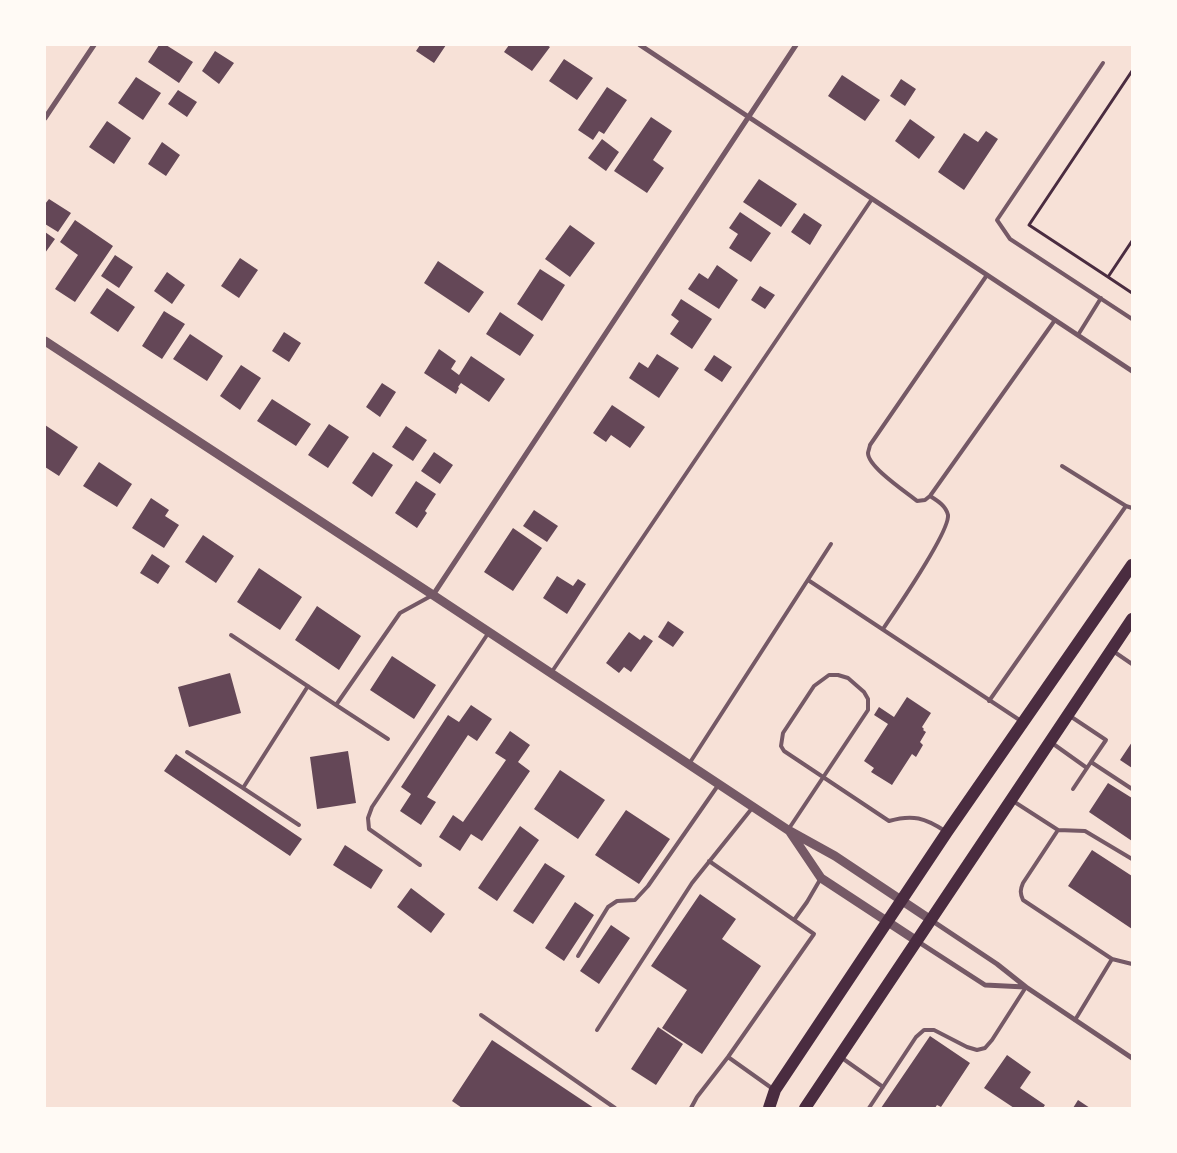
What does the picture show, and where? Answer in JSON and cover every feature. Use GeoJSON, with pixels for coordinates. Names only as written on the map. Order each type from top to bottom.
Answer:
{"type":"FeatureCollection","features":[{"type":"Feature","properties":{"kind":"main road"},"geometry":{"type":"LineString","coordinates":[[768,1108],[775,1090],[887,921],[1132,565]]}},
{"type":"Feature","properties":{"kind":"main road"},"geometry":{"type":"LineString","coordinates":[[805,1108],[1132,619]]}},
{"type":"Feature","properties":{"kind":"street"},"geometry":{"type":"LineString","coordinates":[[45,118],[94,45]]}},
{"type":"Feature","properties":{"kind":"street"},"geometry":{"type":"LineString","coordinates":[[640,45],[1132,371]]}},
{"type":"Feature","properties":{"kind":"street"},"geometry":{"type":"LineString","coordinates":[[433,595],[796,45]]}},
{"type":"Feature","properties":{"kind":"street"},"geometry":{"type":"LineString","coordinates":[[45,340],[788,830],[835,856],[902,900],[1132,1058]]}},
{"type":"Feature","properties":{"kind":"street"},"geometry":{"type":"LineString","coordinates":[[788,830],[822,878],[917,941],[985,985],[1026,987]]}},
{"type":"Feature","properties":{"kind":"lane"},"geometry":{"type":"LineString","coordinates":[[1103,63],[997,220],[1010,239],[1132,319]]}},
{"type":"Feature","properties":{"kind":"lane"},"geometry":{"type":"LineString","coordinates":[[551,673],[872,199]]}},
{"type":"Feature","properties":{"kind":"lane"},"geometry":{"type":"LineString","coordinates":[[987,275],[870,445],[868,452],[870,461],[876,469],[917,501],[925,500],[930,496],[1055,320]]}},
{"type":"Feature","properties":{"kind":"lane"},"geometry":{"type":"LineString","coordinates":[[1078,335],[1101,298]]}},
{"type":"Feature","properties":{"kind":"lane"},"geometry":{"type":"LineString","coordinates":[[1062,466],[1132,508]]}},
{"type":"Feature","properties":{"kind":"lane"},"geometry":{"type":"LineString","coordinates":[[883,630],[940,539],[948,518],[946,508],[930,496]]}},
{"type":"Feature","properties":{"kind":"lane"},"geometry":{"type":"LineString","coordinates":[[989,701],[1126,506]]}},
{"type":"Feature","properties":{"kind":"lane"},"geometry":{"type":"LineString","coordinates":[[689,764],[831,544]]}},
{"type":"Feature","properties":{"kind":"lane"},"geometry":{"type":"LineString","coordinates":[[808,580],[1023,723]]}},
{"type":"Feature","properties":{"kind":"lane"},"geometry":{"type":"LineString","coordinates":[[336,704],[400,613],[433,595]]}},
{"type":"Feature","properties":{"kind":"lane"},"geometry":{"type":"LineString","coordinates":[[420,865],[369,830],[368,818],[372,807],[489,632]]}},
{"type":"Feature","properties":{"kind":"lane"},"geometry":{"type":"LineString","coordinates":[[231,635],[388,739]]}},
{"type":"Feature","properties":{"kind":"lane"},"geometry":{"type":"LineString","coordinates":[[1112,650],[1132,664]]}},
{"type":"Feature","properties":{"kind":"lane"},"geometry":{"type":"LineString","coordinates":[[788,830],[823,777],[868,710],[868,699],[864,692],[848,678],[838,675],[828,675],[814,686],[783,733],[781,746],[784,751],[823,777],[889,820],[901,817],[930,821],[947,832]]}},
{"type":"Feature","properties":{"kind":"lane"},"geometry":{"type":"LineString","coordinates":[[243,788],[308,686]]}},
{"type":"Feature","properties":{"kind":"lane"},"geometry":{"type":"LineString","coordinates":[[1068,715],[1106,740],[1073,789]]}},
{"type":"Feature","properties":{"kind":"lane"},"geometry":{"type":"LineString","coordinates":[[1050,742],[1087,768]]}},
{"type":"Feature","properties":{"kind":"lane"},"geometry":{"type":"LineString","coordinates":[[187,752],[299,825]]}},
{"type":"Feature","properties":{"kind":"lane"},"geometry":{"type":"LineString","coordinates":[[1091,762],[1132,788]]}},
{"type":"Feature","properties":{"kind":"lane"},"geometry":{"type":"LineString","coordinates":[[578,956],[608,906],[618,901],[636,900],[648,886],[719,784]]}},
{"type":"Feature","properties":{"kind":"lane"},"geometry":{"type":"LineString","coordinates":[[1011,800],[1058,830],[1085,832],[1132,859]]}},
{"type":"Feature","properties":{"kind":"lane"},"geometry":{"type":"LineString","coordinates":[[597,1030],[692,883],[753,807]]}},
{"type":"Feature","properties":{"kind":"lane"},"geometry":{"type":"LineString","coordinates":[[1058,830],[1023,884],[1020,890],[1023,900],[1112,959],[1132,964]]}},
{"type":"Feature","properties":{"kind":"lane"},"geometry":{"type":"LineString","coordinates":[[691,1108],[814,934],[709,862]]}},
{"type":"Feature","properties":{"kind":"lane"},"geometry":{"type":"LineString","coordinates":[[794,920],[822,878]]}},
{"type":"Feature","properties":{"kind":"lane"},"geometry":{"type":"LineString","coordinates":[[1075,1020],[1112,959]]}},
{"type":"Feature","properties":{"kind":"lane"},"geometry":{"type":"LineString","coordinates":[[869,1108],[916,1037],[924,1030],[934,1030],[977,1050],[985,1048],[1026,987]]}},
{"type":"Feature","properties":{"kind":"lane"},"geometry":{"type":"LineString","coordinates":[[481,1015],[615,1108]]}},
{"type":"Feature","properties":{"kind":"lane"},"geometry":{"type":"LineString","coordinates":[[728,1056],[775,1090]]}},
{"type":"Feature","properties":{"kind":"lane"},"geometry":{"type":"LineString","coordinates":[[840,1057],[883,1087]]}},
{"type":"Feature","properties":{"kind":"path"},"geometry":{"type":"LineString","coordinates":[[1132,71],[1029,225],[1132,293]]}},
{"type":"Feature","properties":{"kind":"path"},"geometry":{"type":"LineString","coordinates":[[1108,277],[1132,241]]}},
{"type":"Feature","properties":{"kind":"building"},"geometry":{"type":"Polygon","coordinates":[[[159,45],[166,45],[193,62],[179,83],[148,62],[159,45]]]}},
{"type":"Feature","properties":{"kind":"building"},"geometry":{"type":"Polygon","coordinates":[[[420,45],[446,45],[434,63],[416,51],[420,45]]]}},
{"type":"Feature","properties":{"kind":"building"},"geometry":{"type":"Polygon","coordinates":[[[509,45],[547,45],[550,47],[532,71],[504,52],[509,45]]]}},
{"type":"Feature","properties":{"kind":"building"},"geometry":{"type":"Polygon","coordinates":[[[215,51],[234,63],[219,84],[202,71],[215,51]]]}},
{"type":"Feature","properties":{"kind":"building"},"geometry":{"type":"Polygon","coordinates":[[[564,59],[593,78],[577,100],[549,81],[564,59]]]}},
{"type":"Feature","properties":{"kind":"building"},"geometry":{"type":"Polygon","coordinates":[[[842,75],[880,100],[865,121],[828,96],[842,75]]]}},
{"type":"Feature","properties":{"kind":"building"},"geometry":{"type":"Polygon","coordinates":[[[136,77],[161,93],[143,120],[118,103],[136,77]]]}},
{"type":"Feature","properties":{"kind":"building"},"geometry":{"type":"Polygon","coordinates":[[[901,79],[916,89],[905,106],[890,96],[901,79]]]}},
{"type":"Feature","properties":{"kind":"building"},"geometry":{"type":"Polygon","coordinates":[[[607,87],[627,100],[604,134],[599,131],[593,140],[578,130],[607,87]]]}},
{"type":"Feature","properties":{"kind":"building"},"geometry":{"type":"Polygon","coordinates":[[[178,90],[197,102],[187,117],[168,104],[178,90]]]}},
{"type":"Feature","properties":{"kind":"building"},"geometry":{"type":"Polygon","coordinates":[[[651,117],[672,131],[653,160],[664,168],[647,193],[614,171],[651,117]]]}},
{"type":"Feature","properties":{"kind":"building"},"geometry":{"type":"Polygon","coordinates":[[[910,119],[935,137],[919,159],[895,141],[910,119]]]}},
{"type":"Feature","properties":{"kind":"building"},"geometry":{"type":"Polygon","coordinates":[[[107,121],[131,138],[114,164],[89,147],[107,121]]]}},
{"type":"Feature","properties":{"kind":"building"},"geometry":{"type":"Polygon","coordinates":[[[986,131],[998,139],[964,190],[938,172],[964,133],[978,142],[986,131]]]}},
{"type":"Feature","properties":{"kind":"building"},"geometry":{"type":"Polygon","coordinates":[[[602,139],[619,152],[606,171],[588,158],[602,139]]]}},
{"type":"Feature","properties":{"kind":"building"},"geometry":{"type":"Polygon","coordinates":[[[162,142],[180,155],[166,176],[148,164],[162,142]]]}},
{"type":"Feature","properties":{"kind":"building"},"geometry":{"type":"Polygon","coordinates":[[[759,179],[797,204],[781,227],[743,202],[759,179]]]}},
{"type":"Feature","properties":{"kind":"building"},"geometry":{"type":"Polygon","coordinates":[[[49,199],[71,213],[58,232],[45,224],[45,204],[49,199]]]}},
{"type":"Feature","properties":{"kind":"building"},"geometry":{"type":"Polygon","coordinates":[[[740,212],[771,233],[751,262],[729,248],[738,234],[729,228],[740,212]]]}},
{"type":"Feature","properties":{"kind":"building"},"geometry":{"type":"Polygon","coordinates":[[[804,213],[822,225],[810,245],[791,232],[804,213]]]}},
{"type":"Feature","properties":{"kind":"building"},"geometry":{"type":"Polygon","coordinates":[[[75,220],[113,246],[75,302],[55,289],[78,255],[60,242],[75,220]]]}},
{"type":"Feature","properties":{"kind":"building"},"geometry":{"type":"Polygon","coordinates":[[[570,225],[595,243],[570,277],[545,259],[570,225]]]}},
{"type":"Feature","properties":{"kind":"building"},"geometry":{"type":"Polygon","coordinates":[[[45,232],[55,239],[45,253],[45,232]]]}},
{"type":"Feature","properties":{"kind":"building"},"geometry":{"type":"Polygon","coordinates":[[[115,255],[133,267],[119,288],[101,276],[115,255]]]}},
{"type":"Feature","properties":{"kind":"building"},"geometry":{"type":"Polygon","coordinates":[[[240,258],[258,270],[239,298],[221,286],[240,258]]]}},
{"type":"Feature","properties":{"kind":"building"},"geometry":{"type":"Polygon","coordinates":[[[438,261],[484,292],[469,313],[424,283],[438,261]]]}},
{"type":"Feature","properties":{"kind":"building"},"geometry":{"type":"Polygon","coordinates":[[[717,265],[738,280],[719,309],[688,289],[699,273],[708,279],[717,265]]]}},
{"type":"Feature","properties":{"kind":"building"},"geometry":{"type":"Polygon","coordinates":[[[540,269],[565,285],[542,321],[517,304],[540,269]]]}},
{"type":"Feature","properties":{"kind":"building"},"geometry":{"type":"Polygon","coordinates":[[[167,272],[185,285],[172,304],[154,291],[167,272]]]}},
{"type":"Feature","properties":{"kind":"building"},"geometry":{"type":"Polygon","coordinates":[[[760,286],[775,295],[765,309],[751,300],[760,286]]]}},
{"type":"Feature","properties":{"kind":"building"},"geometry":{"type":"Polygon","coordinates":[[[107,288],[135,307],[118,332],[90,313],[107,288]]]}},
{"type":"Feature","properties":{"kind":"building"},"geometry":{"type":"Polygon","coordinates":[[[681,299],[712,319],[692,349],[670,334],[679,321],[671,315],[681,299]]]}},
{"type":"Feature","properties":{"kind":"building"},"geometry":{"type":"Polygon","coordinates":[[[164,311],[185,324],[162,359],[142,346],[164,311]]]}},
{"type":"Feature","properties":{"kind":"building"},"geometry":{"type":"Polygon","coordinates":[[[500,312],[534,335],[520,356],[486,334],[500,312]]]}},
{"type":"Feature","properties":{"kind":"building"},"geometry":{"type":"Polygon","coordinates":[[[284,332],[301,343],[289,362],[272,351],[284,332]]]}},
{"type":"Feature","properties":{"kind":"building"},"geometry":{"type":"Polygon","coordinates":[[[190,334],[223,356],[207,381],[173,359],[190,334]]]}},
{"type":"Feature","properties":{"kind":"building"},"geometry":{"type":"Polygon","coordinates":[[[439,349],[456,361],[451,369],[459,375],[471,356],[505,379],[489,402],[461,383],[456,394],[424,373],[439,349]]]}},
{"type":"Feature","properties":{"kind":"building"},"geometry":{"type":"Polygon","coordinates":[[[657,354],[679,368],[659,398],[629,378],[639,362],[648,368],[657,354]]]}},
{"type":"Feature","properties":{"kind":"building"},"geometry":{"type":"Polygon","coordinates":[[[714,355],[732,367],[722,382],[704,370],[714,355]]]}},
{"type":"Feature","properties":{"kind":"building"},"geometry":{"type":"Polygon","coordinates":[[[241,365],[261,378],[240,410],[220,396],[241,365]]]}},
{"type":"Feature","properties":{"kind":"building"},"geometry":{"type":"Polygon","coordinates":[[[382,383],[396,392],[380,417],[366,407],[382,383]]]}},
{"type":"Feature","properties":{"kind":"building"},"geometry":{"type":"Polygon","coordinates":[[[272,399],[311,424],[296,446],[257,421],[272,399]]]}},
{"type":"Feature","properties":{"kind":"building"},"geometry":{"type":"Polygon","coordinates":[[[612,405],[645,427],[630,448],[611,435],[606,442],[593,433],[612,405]]]}},
{"type":"Feature","properties":{"kind":"building"},"geometry":{"type":"Polygon","coordinates":[[[329,424],[349,437],[328,468],[308,455],[329,424]]]}},
{"type":"Feature","properties":{"kind":"building"},"geometry":{"type":"Polygon","coordinates":[[[45,425],[78,447],[59,476],[45,467],[45,425]]]}},
{"type":"Feature","properties":{"kind":"building"},"geometry":{"type":"Polygon","coordinates":[[[406,426],[427,440],[413,461],[392,447],[406,426]]]}},
{"type":"Feature","properties":{"kind":"building"},"geometry":{"type":"Polygon","coordinates":[[[373,452],[393,465],[372,497],[352,483],[373,452]]]}},
{"type":"Feature","properties":{"kind":"building"},"geometry":{"type":"Polygon","coordinates":[[[434,452],[453,465],[440,484],[421,471],[434,452]]]}},
{"type":"Feature","properties":{"kind":"building"},"geometry":{"type":"Polygon","coordinates":[[[99,462],[132,484],[117,507],[83,486],[99,462]]]}},
{"type":"Feature","properties":{"kind":"building"},"geometry":{"type":"Polygon","coordinates":[[[416,481],[436,494],[417,528],[395,513],[416,481]]]}},
{"type":"Feature","properties":{"kind":"building"},"geometry":{"type":"Polygon","coordinates":[[[151,498],[169,510],[165,516],[179,525],[164,548],[132,528],[151,498]]]}},
{"type":"Feature","properties":{"kind":"building"},"geometry":{"type":"Polygon","coordinates":[[[534,510],[558,526],[547,542],[523,526],[534,510]]]}},
{"type":"Feature","properties":{"kind":"building"},"geometry":{"type":"Polygon","coordinates":[[[513,528],[542,548],[513,591],[484,572],[513,528]]]}},
{"type":"Feature","properties":{"kind":"building"},"geometry":{"type":"Polygon","coordinates":[[[203,535],[234,556],[216,583],[185,562],[203,535]]]}},
{"type":"Feature","properties":{"kind":"building"},"geometry":{"type":"Polygon","coordinates":[[[152,554],[170,566],[158,584],[140,573],[152,554]]]}},
{"type":"Feature","properties":{"kind":"building"},"geometry":{"type":"Polygon","coordinates":[[[259,568],[302,597],[280,630],[237,602],[259,568]]]}},
{"type":"Feature","properties":{"kind":"building"},"geometry":{"type":"Polygon","coordinates":[[[557,576],[573,586],[578,579],[586,584],[567,614],[543,598],[557,576]]]}},
{"type":"Feature","properties":{"kind":"building"},"geometry":{"type":"Polygon","coordinates":[[[317,606],[361,636],[339,670],[295,640],[317,606]]]}},
{"type":"Feature","properties":{"kind":"building"},"geometry":{"type":"Polygon","coordinates":[[[668,621],[684,632],[673,647],[658,637],[668,621]]]}},
{"type":"Feature","properties":{"kind":"building"},"geometry":{"type":"Polygon","coordinates":[[[629,632],[640,640],[644,635],[653,641],[631,672],[624,667],[619,673],[606,663],[629,632]]]}},
{"type":"Feature","properties":{"kind":"building"},"geometry":{"type":"Polygon","coordinates":[[[392,656],[436,685],[414,719],[370,690],[392,656]]]}},
{"type":"Feature","properties":{"kind":"building"},"geometry":{"type":"Polygon","coordinates":[[[230,673],[241,713],[189,727],[178,687],[230,673]]]}},
{"type":"Feature","properties":{"kind":"building"},"geometry":{"type":"Polygon","coordinates":[[[907,697],[931,713],[922,727],[926,732],[920,742],[923,745],[916,757],[912,754],[892,785],[871,772],[874,768],[864,761],[888,724],[874,715],[879,707],[894,717],[907,697]]]}},
{"type":"Feature","properties":{"kind":"building"},"geometry":{"type":"Polygon","coordinates":[[[471,705],[492,719],[477,741],[468,735],[427,797],[436,802],[421,825],[400,811],[411,794],[401,787],[448,715],[459,722],[471,705]]]}},
{"type":"Feature","properties":{"kind":"building"},"geometry":{"type":"Polygon","coordinates":[[[510,731],[530,745],[518,762],[530,771],[482,841],[471,834],[460,851],[439,837],[453,815],[463,822],[506,760],[495,753],[510,731]]]}},
{"type":"Feature","properties":{"kind":"building"},"geometry":{"type":"Polygon","coordinates":[[[1132,742],[1132,768],[1120,760],[1132,742]]]}},
{"type":"Feature","properties":{"kind":"building"},"geometry":{"type":"Polygon","coordinates":[[[348,751],[356,803],[317,809],[310,757],[348,751]]]}},
{"type":"Feature","properties":{"kind":"building"},"geometry":{"type":"Polygon","coordinates":[[[176,754],[302,839],[290,856],[164,771],[176,754]]]}},
{"type":"Feature","properties":{"kind":"building"},"geometry":{"type":"Polygon","coordinates":[[[560,770],[605,800],[578,839],[534,809],[560,770]]]}},
{"type":"Feature","properties":{"kind":"building"},"geometry":{"type":"Polygon","coordinates":[[[1108,783],[1132,798],[1132,841],[1089,812],[1108,783]]]}},
{"type":"Feature","properties":{"kind":"building"},"geometry":{"type":"Polygon","coordinates":[[[626,810],[670,839],[639,884],[595,855],[626,810]]]}},
{"type":"Feature","properties":{"kind":"building"},"geometry":{"type":"Polygon","coordinates":[[[520,826],[539,840],[497,901],[478,888],[520,826]]]}},
{"type":"Feature","properties":{"kind":"building"},"geometry":{"type":"Polygon","coordinates":[[[345,845],[383,870],[371,889],[333,865],[345,845]]]}},
{"type":"Feature","properties":{"kind":"building"},"geometry":{"type":"Polygon","coordinates":[[[1092,850],[1132,876],[1132,929],[1068,886],[1092,850]]]}},
{"type":"Feature","properties":{"kind":"building"},"geometry":{"type":"Polygon","coordinates":[[[545,863],[565,876],[533,924],[513,911],[545,863]]]}},
{"type":"Feature","properties":{"kind":"building"},"geometry":{"type":"Polygon","coordinates":[[[411,888],[445,914],[431,933],[397,907],[411,888]]]}},
{"type":"Feature","properties":{"kind":"building"},"geometry":{"type":"Polygon","coordinates":[[[700,894],[736,919],[722,939],[761,966],[702,1054],[662,1028],[687,990],[651,966],[700,894]]]}},
{"type":"Feature","properties":{"kind":"building"},"geometry":{"type":"Polygon","coordinates":[[[575,902],[594,915],[564,961],[545,948],[575,902]]]}},
{"type":"Feature","properties":{"kind":"building"},"geometry":{"type":"Polygon","coordinates":[[[611,925],[630,938],[599,984],[580,971],[611,925]]]}},
{"type":"Feature","properties":{"kind":"building"},"geometry":{"type":"Polygon","coordinates":[[[658,1027],[683,1044],[656,1085],[631,1069],[658,1027]]]}},
{"type":"Feature","properties":{"kind":"building"},"geometry":{"type":"Polygon","coordinates":[[[930,1036],[970,1063],[941,1107],[937,1105],[935,1108],[881,1108],[930,1036]]]}},
{"type":"Feature","properties":{"kind":"building"},"geometry":{"type":"Polygon","coordinates":[[[492,1040],[594,1108],[462,1108],[452,1101],[492,1040]]]}},
{"type":"Feature","properties":{"kind":"building"},"geometry":{"type":"Polygon","coordinates":[[[1007,1055],[1031,1072],[1020,1088],[1045,1105],[1043,1108],[1014,1108],[984,1088],[1007,1055]]]}},
{"type":"Feature","properties":{"kind":"building"},"geometry":{"type":"Polygon","coordinates":[[[1078,1100],[1090,1108],[1073,1108],[1078,1100]]]}}]}
